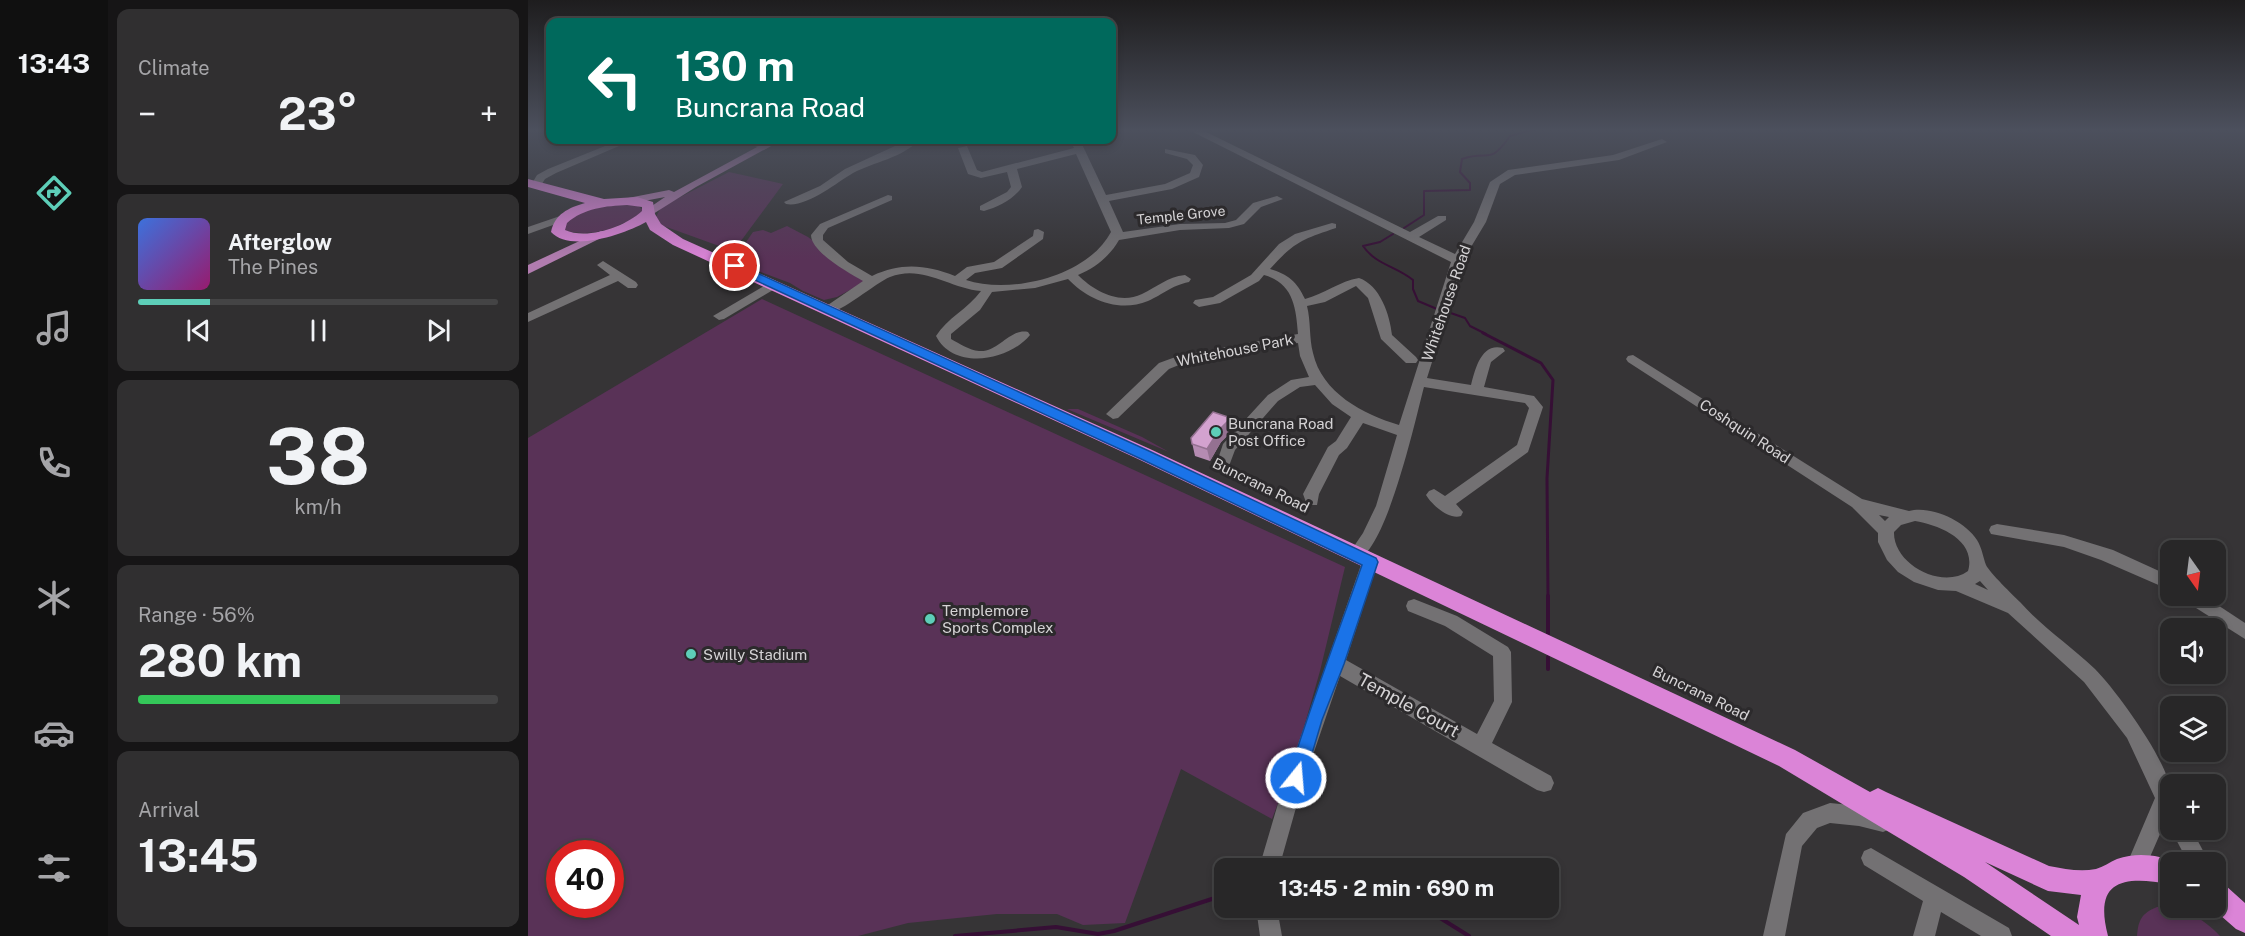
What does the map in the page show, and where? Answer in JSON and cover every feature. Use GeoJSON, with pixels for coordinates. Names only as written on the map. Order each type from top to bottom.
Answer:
{"type":"FeatureCollection","features":[{"type":"Feature","properties":{"kind":"highway"},"geometry":{"type":"LineString","coordinates":[[532,184],[604,204]]}},
{"type":"Feature","properties":{"kind":"highway"},"geometry":{"type":"LineString","coordinates":[[566,195],[570,201],[566,217]]}},
{"type":"Feature","properties":{"kind":"highway"},"geometry":{"type":"LineString","coordinates":[[628,201],[586,207],[566,217],[558,225],[561,235],[580,236],[620,231],[641,221],[649,213]]}},
{"type":"Feature","properties":{"kind":"highway","name":"Buncrana Road"},"geometry":{"type":"LineString","coordinates":[[628,201],[644,202],[648,205],[655,227],[678,242]]}},
{"type":"Feature","properties":{"kind":"highway","name":"Buncrana Road"},"geometry":{"type":"LineString","coordinates":[[620,231],[639,232],[678,242],[774,284],[1144,454],[1821,776],[1911,814],[2048,878],[2074,883],[2101,881]]}},
{"type":"Feature","properties":{"kind":"highway","name":"Buncrana Road"},"geometry":{"type":"LineString","coordinates":[[1821,776],[2030,904],[2073,936]]}},
{"type":"Feature","properties":{"kind":"highway"},"geometry":{"type":"LineString","coordinates":[[2095,936],[2092,902],[2101,881],[2116,870],[2136,866],[2160,870]]}},
{"type":"Feature","properties":{"kind":"highway"},"geometry":{"type":"LineString","coordinates":[[2226,903],[2245,920]]}},
{"type":"Feature","properties":{"kind":"main road"},"geometry":{"type":"LineString","coordinates":[[649,213],[715,173]]}},
{"type":"Feature","properties":{"kind":"main road"},"geometry":{"type":"LineString","coordinates":[[628,201],[660,195],[692,185]]}},
{"type":"Feature","properties":{"kind":"main road"},"geometry":{"type":"LineString","coordinates":[[528,270],[604,233]]}},
{"type":"Feature","properties":{"kind":"main road"},"geometry":{"type":"LineString","coordinates":[[543,261],[560,245],[563,239],[561,235]]}},
{"type":"Feature","properties":{"kind":"street"},"geometry":{"type":"LineString","coordinates":[[532,184],[549,173]]}},
{"type":"Feature","properties":{"kind":"street"},"geometry":{"type":"LineString","coordinates":[[790,202],[824,188],[847,173]]}},
{"type":"Feature","properties":{"kind":"street","name":"Temple Grove"},"geometry":{"type":"LineString","coordinates":[[974,173],[981,175],[991,173]]}},
{"type":"Feature","properties":{"kind":"street"},"geometry":{"type":"LineString","coordinates":[[984,208],[1011,194],[1017,187],[1012,173]]}},
{"type":"Feature","properties":{"kind":"street","name":"Temple Grove"},"geometry":{"type":"LineString","coordinates":[[1091,173],[1113,219],[1117,232],[1116,237],[1180,227],[1225,226],[1240,222],[1257,205],[1277,199]]}},
{"type":"Feature","properties":{"kind":"street","name":"Temple Grove"},"geometry":{"type":"LineString","coordinates":[[1104,199],[1168,187],[1196,173]]}},
{"type":"Feature","properties":{"kind":"street"},"geometry":{"type":"LineString","coordinates":[[1280,173],[1459,261]]}},
{"type":"Feature","properties":{"kind":"street","name":"Whitehouse Road"},"geometry":{"type":"LineString","coordinates":[[1272,858],[1281,820],[1314,720],[1336,664],[1369,537],[1384,506],[1440,311],[1461,250],[1480,222],[1488,194],[1500,177],[1510,173]]}},
{"type":"Feature","properties":{"kind":"street"},"geometry":{"type":"LineString","coordinates":[[873,280],[844,265],[817,241],[817,235],[824,226],[888,198]]}},
{"type":"Feature","properties":{"kind":"street"},"geometry":{"type":"LineString","coordinates":[[528,231],[566,217]]}},
{"type":"Feature","properties":{"kind":"street"},"geometry":{"type":"LineString","coordinates":[[1410,237],[1442,218]]}},
{"type":"Feature","properties":{"kind":"street"},"geometry":{"type":"LineString","coordinates":[[1199,303],[1216,300],[1256,278],[1283,247],[1299,236],[1332,226]]}},
{"type":"Feature","properties":{"kind":"street"},"geometry":{"type":"LineString","coordinates":[[528,231],[561,235]]}},
{"type":"Feature","properties":{"kind":"street"},"geometry":{"type":"LineString","coordinates":[[957,281],[971,270],[998,265],[1039,237],[1038,232]]}},
{"type":"Feature","properties":{"kind":"street"},"geometry":{"type":"LineString","coordinates":[[830,310],[873,280],[903,269],[922,269],[957,281],[988,288],[1030,284],[1070,274],[1094,261],[1116,237]]}},
{"type":"Feature","properties":{"kind":"street"},"geometry":{"type":"LineString","coordinates":[[603,265],[632,285]]}},
{"type":"Feature","properties":{"kind":"street","name":"Whitehouse Park"},"geometry":{"type":"LineString","coordinates":[[1264,271],[1283,277],[1296,295],[1300,303],[1307,356],[1318,380],[1330,394],[1360,416],[1404,432]]}},
{"type":"Feature","properties":{"kind":"street"},"geometry":{"type":"LineString","coordinates":[[1070,274],[1078,283],[1098,296],[1123,302],[1140,300],[1174,279],[1185,279]]}},
{"type":"Feature","properties":{"kind":"street"},"geometry":{"type":"LineString","coordinates":[[528,318],[570,292],[619,276]]}},
{"type":"Feature","properties":{"kind":"street"},"geometry":{"type":"LineString","coordinates":[[1300,303],[1321,299],[1346,285],[1359,282],[1374,296],[1385,325],[1386,336],[1411,360]]}},
{"type":"Feature","properties":{"kind":"street"},"geometry":{"type":"LineString","coordinates":[[719,316],[774,284]]}},
{"type":"Feature","properties":{"kind":"street"},"geometry":{"type":"LineString","coordinates":[[988,288],[976,307],[946,332],[944,336],[946,342],[984,357],[998,353],[1023,335]]}},
{"type":"Feature","properties":{"kind":"street","name":"Whitehouse Park"},"geometry":{"type":"LineString","coordinates":[[1113,414],[1164,366],[1175,361],[1305,337]]}},
{"type":"Feature","properties":{"kind":"street"},"geometry":{"type":"LineString","coordinates":[[1476,391],[1485,360],[1498,351]]}},
{"type":"Feature","properties":{"kind":"street","name":"Coshquin Road"},"geometry":{"type":"LineString","coordinates":[[1633,359],[1857,503]]}},
{"type":"Feature","properties":{"kind":"street"},"geometry":{"type":"LineString","coordinates":[[1224,462],[1228,448],[1273,398],[1296,383],[1318,380]]}},
{"type":"Feature","properties":{"kind":"street"},"geometry":{"type":"LineString","coordinates":[[1419,381],[1528,399],[1536,407],[1523,448],[1444,503]]}},
{"type":"Feature","properties":{"kind":"street"},"geometry":{"type":"LineString","coordinates":[[1312,501],[1311,494],[1332,451],[1342,444],[1349,429],[1360,416]]}},
{"type":"Feature","properties":{"kind":"street"},"geometry":{"type":"LineString","coordinates":[[1857,503],[1907,516],[1933,518],[1959,531],[1973,545],[1978,567],[1971,578],[1957,584]]}},
{"type":"Feature","properties":{"kind":"street"},"geometry":{"type":"LineString","coordinates":[[1857,503],[1886,531]]}},
{"type":"Feature","properties":{"kind":"street"},"geometry":{"type":"LineString","coordinates":[[1907,516],[1894,522],[1886,531],[1886,545],[1889,552],[1909,572],[1928,582],[1957,584],[2016,610]]}},
{"type":"Feature","properties":{"kind":"street"},"geometry":{"type":"LineString","coordinates":[[1997,530],[2064,541],[2107,555],[2160,579]]}},
{"type":"Feature","properties":{"kind":"street"},"geometry":{"type":"LineString","coordinates":[[1978,567],[2016,610],[2090,676],[2134,732],[2160,785]]}},
{"type":"Feature","properties":{"kind":"street"},"geometry":{"type":"LineString","coordinates":[[1414,606],[1451,621],[1502,652],[1503,702],[1481,745]]}},
{"type":"Feature","properties":{"kind":"street"},"geometry":{"type":"LineString","coordinates":[[2206,606],[2245,632]]}},
{"type":"Feature","properties":{"kind":"street","name":"Temple Court"},"geometry":{"type":"LineString","coordinates":[[1336,664],[1544,783]]}},
{"type":"Feature","properties":{"kind":"street"},"geometry":{"type":"LineString","coordinates":[[1773,936],[1793,841],[1810,820],[1830,813],[1860,816],[1906,827]]}},
{"type":"Feature","properties":{"kind":"street"},"geometry":{"type":"LineString","coordinates":[[2136,866],[2160,820]]}},
{"type":"Feature","properties":{"kind":"street"},"geometry":{"type":"LineString","coordinates":[[1871,858],[2001,936]]}},
{"type":"Feature","properties":{"kind":"street"},"geometry":{"type":"LineString","coordinates":[[1924,936],[1935,896]]}},
{"type":"Feature","properties":{"kind":"street"},"geometry":{"type":"LineString","coordinates":[[1268,918],[1271,936]]}},
{"type":"Feature","properties":{"kind":"shaded area"},"geometry":{"type":"Polygon","coordinates":[[[728,173],[783,184],[733,251],[661,225],[656,217],[661,207],[728,173]]]}},
{"type":"Feature","properties":{"kind":"shaded area"},"geometry":{"type":"Polygon","coordinates":[[[624,204],[638,206],[643,210],[642,213],[623,224],[604,230],[584,233],[562,230],[566,220],[590,209],[624,204]]]}},
{"type":"Feature","properties":{"kind":"shaded area"},"geometry":{"type":"Polygon","coordinates":[[[787,226],[808,237],[864,279],[863,283],[837,297],[824,300],[790,283],[758,271],[759,266],[741,258],[744,245],[753,232],[763,230],[771,233],[787,226]]]}},
{"type":"Feature","properties":{"kind":"shaded area","name":"Templemore Sports Complex"},"geometry":{"type":"Polygon","coordinates":[[[762,299],[1345,567],[1320,671],[1296,755],[1272,819],[1181,769],[1125,923],[1083,925],[1057,914],[997,914],[908,923],[858,936],[528,936],[528,438],[762,299]]]}},
{"type":"Feature","properties":{"kind":"shaded area"},"geometry":{"type":"Polygon","coordinates":[[[1067,409],[1078,409],[1142,437],[1169,452],[1067,409]]]}},
{"type":"Feature","properties":{"kind":"shaded area"},"geometry":{"type":"Polygon","coordinates":[[[2160,907],[2160,918],[2199,918],[2220,936],[2137,936],[2138,926],[2148,912],[2160,907]]]}},
{"type":"Feature","properties":{"kind":"building"},"geometry":{"type":"Polygon","coordinates":[[[1213,412],[1231,418],[1219,430],[1207,449],[1192,444],[1191,438],[1213,412]]]}},
{"type":"Feature","properties":{"kind":"waterway"},"geometry":{"type":"LineString","coordinates":[[1404,228],[1424,215],[1424,191],[1470,190],[1470,183],[1461,173]]}},
{"type":"Feature","properties":{"kind":"waterway"},"geometry":{"type":"LineString","coordinates":[[1393,234],[1380,242],[1363,246],[1374,257],[1413,280],[1413,289],[1418,301],[1437,309]]}},
{"type":"Feature","properties":{"kind":"waterway"},"geometry":{"type":"LineString","coordinates":[[1445,311],[1465,318],[1470,326],[1486,334]]}},
{"type":"Feature","properties":{"kind":"waterway"},"geometry":{"type":"LineString","coordinates":[[1483,333],[1541,363],[1553,380],[1547,478],[1548,597]]}},
{"type":"Feature","properties":{"kind":"waterway"},"geometry":{"type":"LineString","coordinates":[[1548,597],[1548,634]]}},
{"type":"Feature","properties":{"kind":"waterway"},"geometry":{"type":"LineString","coordinates":[[1548,657],[1548,669]]}},
{"type":"Feature","properties":{"kind":"waterway"},"geometry":{"type":"LineString","coordinates":[[955,936],[1056,927],[1098,934],[1114,931],[1214,898]]}},
{"type":"Feature","properties":{"kind":"waterway"},"geometry":{"type":"LineString","coordinates":[[1440,918],[1469,936]]}},
{"type":"Feature","properties":{"kind":"place","name":"Buncrana Road Post Office"},"geometry":{"type":"Point","coordinates":[1216,432]}},
{"type":"Feature","properties":{"kind":"place","name":"Templemore Sports Complex"},"geometry":{"type":"Point","coordinates":[930,619]}},
{"type":"Feature","properties":{"kind":"place","name":"Swilly Stadium"},"geometry":{"type":"Point","coordinates":[691,654]}},
{"type":"Feature","properties":{"kind":"route"},"geometry":{"type":"LineString","coordinates":[[735,266],[1144,454],[1370,562],[1296,778]]}}]}
